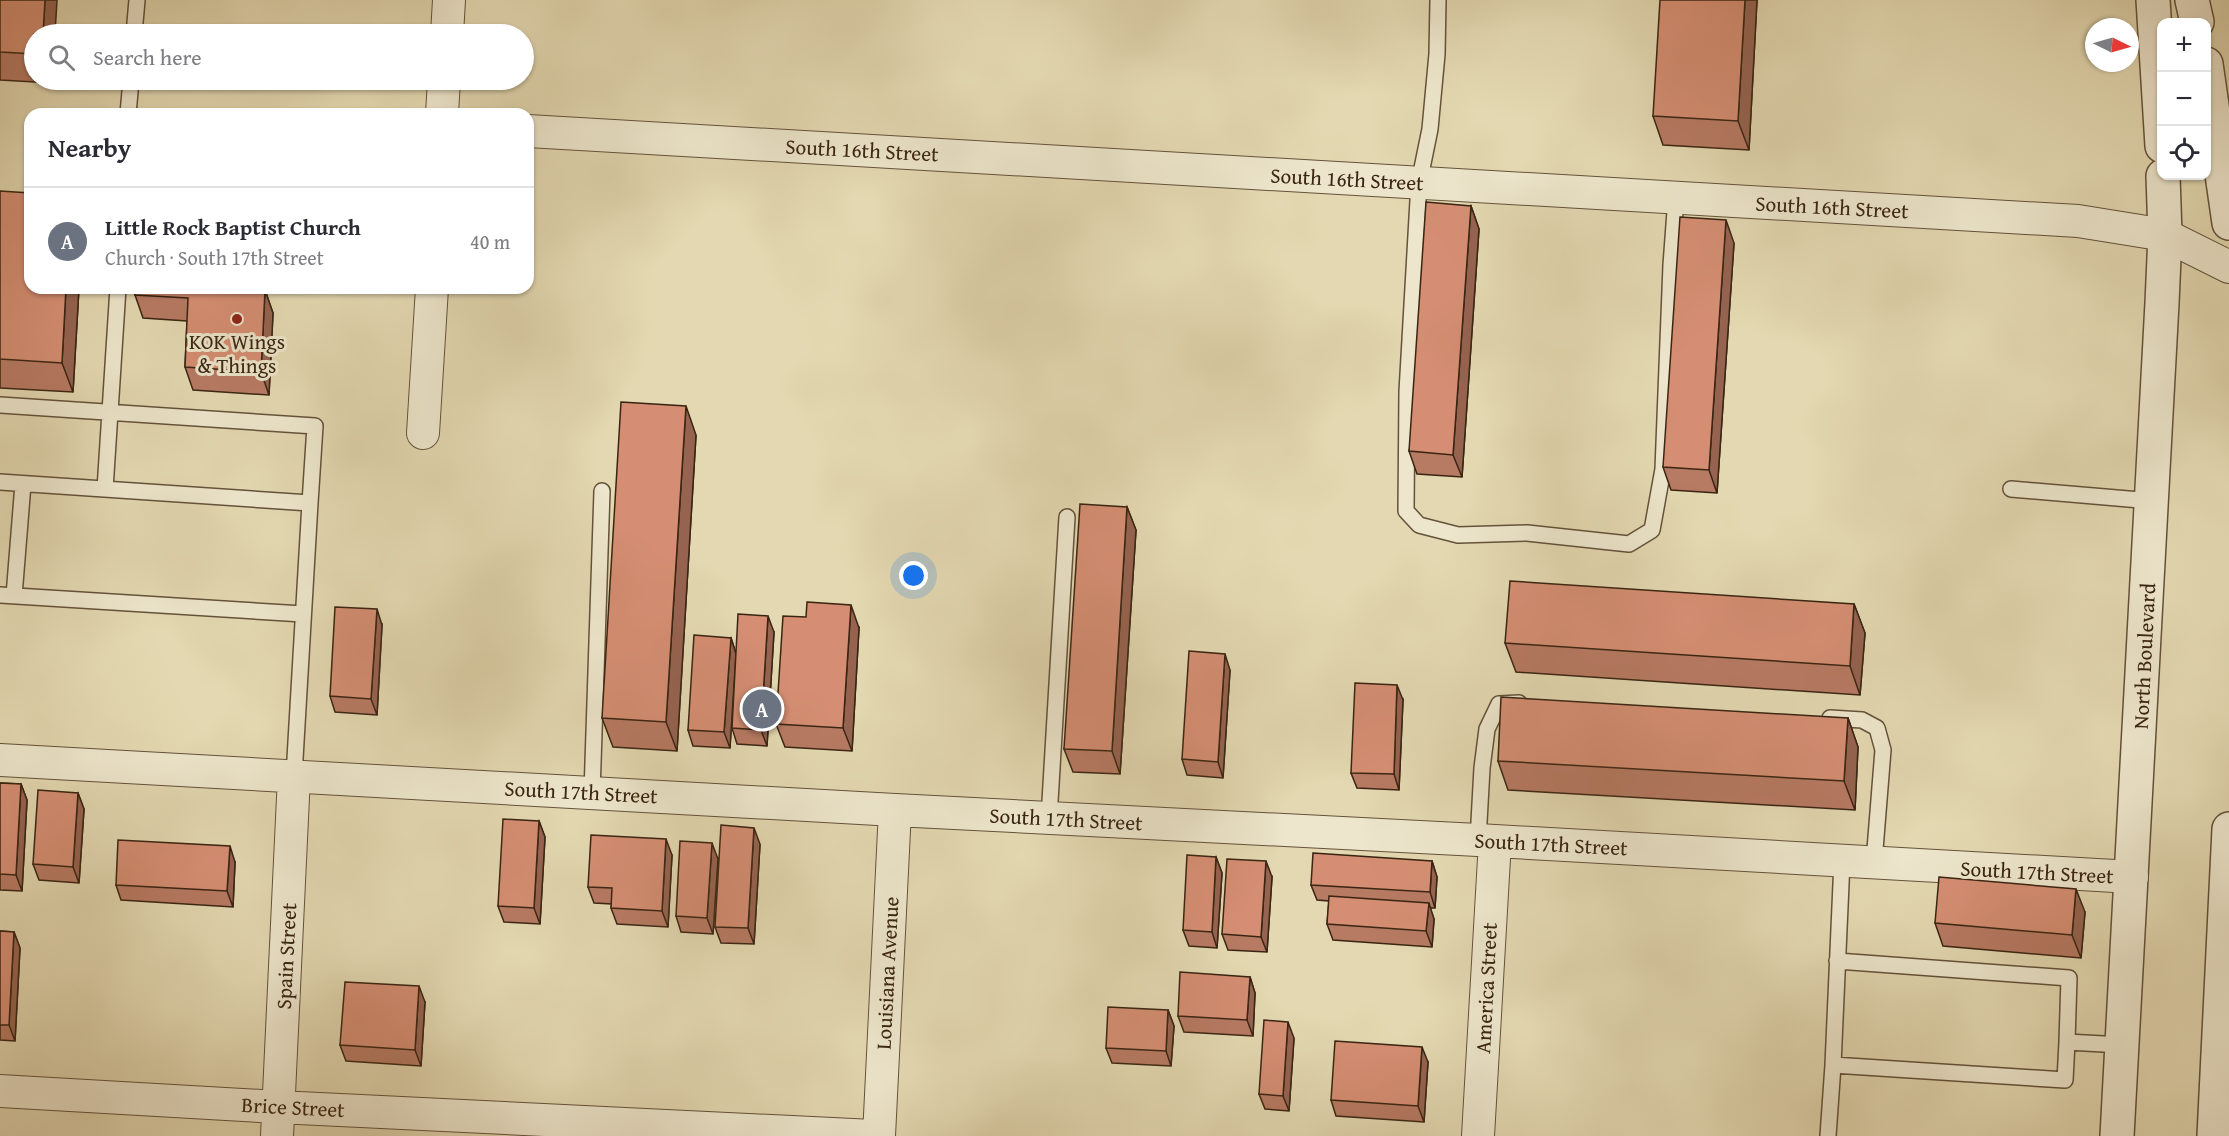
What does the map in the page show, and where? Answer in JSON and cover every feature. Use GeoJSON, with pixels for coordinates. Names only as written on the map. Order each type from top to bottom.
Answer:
{"type":"FeatureCollection","features":[{"type":"Feature","properties":{"kind":"street"},"geometry":{"type":"LineString","coordinates":[[448,24],[449,0]]}},
{"type":"Feature","properties":{"kind":"street"},"geometry":{"type":"LineString","coordinates":[[2153,0],[2161,126]]}},
{"type":"Feature","properties":{"kind":"street"},"geometry":{"type":"LineString","coordinates":[[2192,0],[2196,18]]}},
{"type":"Feature","properties":{"kind":"street"},"geometry":{"type":"LineString","coordinates":[[2207,72],[2229,223]]}},
{"type":"Feature","properties":{"kind":"street"},"geometry":{"type":"LineString","coordinates":[[442,108],[443,90]]}},
{"type":"Feature","properties":{"kind":"street","name":"South 16th Street"},"geometry":{"type":"LineString","coordinates":[[534,131],[2078,221],[2165,236],[2229,267]]}},
{"type":"Feature","properties":{"kind":"street","name":"North Boulevard"},"geometry":{"type":"LineString","coordinates":[[2117,1136],[2165,236],[2163,180]]}},
{"type":"Feature","properties":{"kind":"street"},"geometry":{"type":"LineString","coordinates":[[423,433],[432,294]]}},
{"type":"Feature","properties":{"kind":"street","name":"South 17th Street"},"geometry":{"type":"LineString","coordinates":[[0,760],[895,810],[1487,840],[2132,878]]}},
{"type":"Feature","properties":{"kind":"street","name":"Spain Street"},"geometry":{"type":"LineString","coordinates":[[278,1121],[294,776]]}},
{"type":"Feature","properties":{"kind":"street","name":"Louisiana Avenue"},"geometry":{"type":"LineString","coordinates":[[879,1136],[895,810]]}},
{"type":"Feature","properties":{"kind":"street"},"geometry":{"type":"LineString","coordinates":[[2214,1136],[2229,829]]}},
{"type":"Feature","properties":{"kind":"street","name":"America Street"},"geometry":{"type":"LineString","coordinates":[[1478,1136],[1487,840]]}},
{"type":"Feature","properties":{"kind":"street","name":"Brice Street"},"geometry":{"type":"LineString","coordinates":[[0,1091],[278,1121],[873,1136]]}},
{"type":"Feature","properties":{"kind":"lane"},"geometry":{"type":"LineString","coordinates":[[135,24],[137,0]]}},
{"type":"Feature","properties":{"kind":"lane"},"geometry":{"type":"LineString","coordinates":[[1438,0],[1437,54],[1430,129],[1419,183],[1407,392],[1406,511],[1419,525],[1458,534],[1527,533],[1629,544],[1652,530],[1663,469],[1676,198]]}},
{"type":"Feature","properties":{"kind":"lane"},"geometry":{"type":"LineString","coordinates":[[129,108],[130,90]]}},
{"type":"Feature","properties":{"kind":"lane"},"geometry":{"type":"LineString","coordinates":[[105,489],[118,294]]}},
{"type":"Feature","properties":{"kind":"lane"},"geometry":{"type":"LineString","coordinates":[[0,405],[315,426],[294,776]]}},
{"type":"Feature","properties":{"kind":"lane"},"geometry":{"type":"LineString","coordinates":[[0,482],[310,503]]}},
{"type":"Feature","properties":{"kind":"lane"},"geometry":{"type":"LineString","coordinates":[[23,484],[7,595],[303,614]]}},
{"type":"Feature","properties":{"kind":"lane"},"geometry":{"type":"LineString","coordinates":[[2010,489],[2152,501]]}},
{"type":"Feature","properties":{"kind":"lane"},"geometry":{"type":"LineString","coordinates":[[592,793],[602,491]]}},
{"type":"Feature","properties":{"kind":"lane"},"geometry":{"type":"LineString","coordinates":[[1048,818],[1067,517]]}},
{"type":"Feature","properties":{"kind":"lane"},"geometry":{"type":"LineString","coordinates":[[1487,840],[1482,768],[1487,729],[1499,704],[1531,703]]}},
{"type":"Feature","properties":{"kind":"lane"},"geometry":{"type":"LineString","coordinates":[[1816,717],[1862,720],[1877,728],[1882,750],[1874,862]]}},
{"type":"Feature","properties":{"kind":"lane"},"geometry":{"type":"LineString","coordinates":[[1828,1136],[1842,861]]}},
{"type":"Feature","properties":{"kind":"lane"},"geometry":{"type":"LineString","coordinates":[[1833,1065],[2065,1080],[2067,1042],[2069,978],[1837,961]]}},
{"type":"Feature","properties":{"kind":"lane"},"geometry":{"type":"LineString","coordinates":[[2067,1042],[2122,1045]]}},
{"type":"Feature","properties":{"kind":"building"},"geometry":{"type":"Polygon","coordinates":[[[0,0],[45,0],[44,24],[24,24],[24,53],[0,52],[0,0]]]}},
{"type":"Feature","properties":{"kind":"building"},"geometry":{"type":"Polygon","coordinates":[[[1660,0],[1745,0],[1738,121],[1653,116],[1660,0]]]}},
{"type":"Feature","properties":{"kind":"building"},"geometry":{"type":"Polygon","coordinates":[[[0,191],[24,193],[24,294],[66,294],[62,363],[0,359],[0,191]]]}},
{"type":"Feature","properties":{"kind":"building"},"geometry":{"type":"Polygon","coordinates":[[[1426,202],[1471,206],[1453,455],[1409,451],[1426,202]]]}},
{"type":"Feature","properties":{"kind":"building"},"geometry":{"type":"Polygon","coordinates":[[[1680,217],[1726,220],[1709,470],[1663,467],[1680,217]]]}},
{"type":"Feature","properties":{"kind":"building"},"geometry":{"type":"Polygon","coordinates":[[[265,294],[261,372],[185,367],[188,298],[135,295],[265,294]]]}},
{"type":"Feature","properties":{"kind":"building"},"geometry":{"type":"Polygon","coordinates":[[[621,402],[686,406],[666,722],[602,718],[621,402]]]}},
{"type":"Feature","properties":{"kind":"building"},"geometry":{"type":"Polygon","coordinates":[[[1080,504],[1127,507],[1112,751],[1064,749],[1080,504]]]}},
{"type":"Feature","properties":{"kind":"building"},"geometry":{"type":"Polygon","coordinates":[[[1510,581],[1854,604],[1850,666],[1505,643],[1510,581]]]}},
{"type":"Feature","properties":{"kind":"building"},"geometry":{"type":"Polygon","coordinates":[[[807,602],[851,605],[843,728],[776,724],[783,616],[806,617],[807,602]]]}},
{"type":"Feature","properties":{"kind":"building"},"geometry":{"type":"Polygon","coordinates":[[[335,607],[377,609],[371,699],[330,696],[335,607]]]}},
{"type":"Feature","properties":{"kind":"building"},"geometry":{"type":"Polygon","coordinates":[[[738,614],[768,616],[761,730],[732,728],[738,614]]]}},
{"type":"Feature","properties":{"kind":"building"},"geometry":{"type":"Polygon","coordinates":[[[694,635],[731,638],[724,732],[688,730],[694,635]]]}},
{"type":"Feature","properties":{"kind":"building"},"geometry":{"type":"Polygon","coordinates":[[[1189,651],[1225,654],[1218,762],[1182,759],[1189,651]]]}},
{"type":"Feature","properties":{"kind":"building"},"geometry":{"type":"Polygon","coordinates":[[[1355,683],[1397,685],[1394,774],[1351,773],[1355,683]]]}},
{"type":"Feature","properties":{"kind":"building"},"geometry":{"type":"Polygon","coordinates":[[[1501,697],[1848,718],[1844,781],[1498,761],[1501,697]]]}},
{"type":"Feature","properties":{"kind":"building"},"geometry":{"type":"Polygon","coordinates":[[[0,783],[21,784],[16,875],[0,874],[0,783]]]}},
{"type":"Feature","properties":{"kind":"building"},"geometry":{"type":"Polygon","coordinates":[[[38,790],[78,793],[73,867],[33,864],[38,790]]]}},
{"type":"Feature","properties":{"kind":"building"},"geometry":{"type":"Polygon","coordinates":[[[503,819],[539,821],[534,908],[498,906],[503,819]]]}},
{"type":"Feature","properties":{"kind":"building"},"geometry":{"type":"Polygon","coordinates":[[[721,825],[754,828],[748,928],[715,927],[721,825]]]}},
{"type":"Feature","properties":{"kind":"building"},"geometry":{"type":"Polygon","coordinates":[[[591,835],[666,839],[662,911],[611,908],[612,888],[588,887],[591,835]]]}},
{"type":"Feature","properties":{"kind":"building"},"geometry":{"type":"Polygon","coordinates":[[[118,840],[230,846],[227,891],[116,885],[118,840]]]}},
{"type":"Feature","properties":{"kind":"building"},"geometry":{"type":"Polygon","coordinates":[[[680,841],[712,843],[707,918],[676,916],[680,841]]]}},
{"type":"Feature","properties":{"kind":"building"},"geometry":{"type":"Polygon","coordinates":[[[1313,853],[1432,861],[1430,892],[1311,885],[1313,853]]]}},
{"type":"Feature","properties":{"kind":"building"},"geometry":{"type":"Polygon","coordinates":[[[1187,855],[1216,857],[1212,932],[1183,930],[1187,855]]]}},
{"type":"Feature","properties":{"kind":"building"},"geometry":{"type":"Polygon","coordinates":[[[1227,859],[1266,861],[1261,937],[1222,934],[1227,859]]]}},
{"type":"Feature","properties":{"kind":"building"},"geometry":{"type":"Polygon","coordinates":[[[1939,877],[2076,889],[2072,935],[1935,923],[1939,877]]]}},
{"type":"Feature","properties":{"kind":"building"},"geometry":{"type":"Polygon","coordinates":[[[1329,896],[1429,903],[1426,931],[1327,924],[1329,896]]]}},
{"type":"Feature","properties":{"kind":"building"},"geometry":{"type":"Polygon","coordinates":[[[0,931],[14,932],[9,1025],[0,1025],[0,931]]]}},
{"type":"Feature","properties":{"kind":"building"},"geometry":{"type":"Polygon","coordinates":[[[1180,972],[1250,977],[1247,1020],[1178,1016],[1180,972]]]}},
{"type":"Feature","properties":{"kind":"building"},"geometry":{"type":"Polygon","coordinates":[[[345,982],[419,986],[415,1050],[340,1045],[345,982]]]}},
{"type":"Feature","properties":{"kind":"building"},"geometry":{"type":"Polygon","coordinates":[[[1108,1007],[1168,1010],[1166,1051],[1106,1048],[1108,1007]]]}},
{"type":"Feature","properties":{"kind":"building"},"geometry":{"type":"Polygon","coordinates":[[[1264,1020],[1288,1022],[1283,1096],[1259,1094],[1264,1020]]]}},
{"type":"Feature","properties":{"kind":"building"},"geometry":{"type":"Polygon","coordinates":[[[1335,1041],[1422,1047],[1418,1106],[1331,1100],[1335,1041]]]}},
{"type":"Feature","properties":{"kind":"place","name":"KOK Wings & Things"},"geometry":{"type":"Point","coordinates":[237,319]}},
{"type":"Feature","properties":{"kind":"place","name":"Little Rock Baptist Church"},"geometry":{"type":"Point","coordinates":[762,709]}}]}
